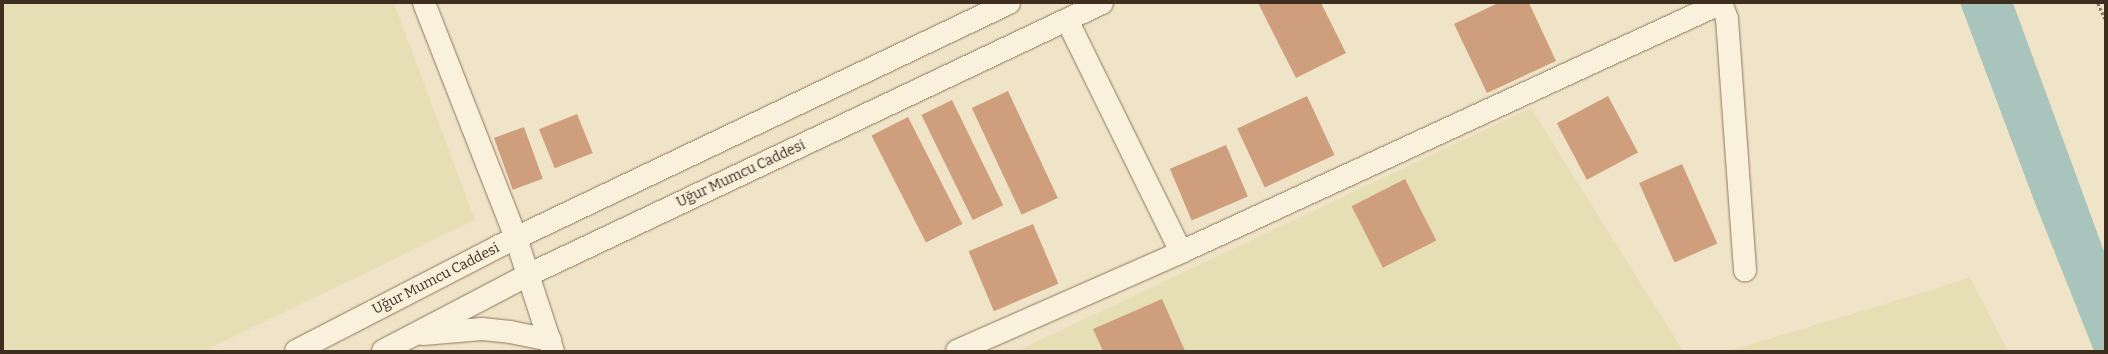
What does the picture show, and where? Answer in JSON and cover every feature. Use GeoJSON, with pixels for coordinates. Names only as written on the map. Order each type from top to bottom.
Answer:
{"type":"FeatureCollection","features":[{"type":"Feature","properties":{"kind":"street"},"geometry":{"type":"LineString","coordinates":[[424,3],[516,238],[552,345]]}},
{"type":"Feature","properties":{"kind":"street","name":"Uğur Mumcu Caddesi"},"geometry":{"type":"LineString","coordinates":[[296,351],[516,238],[1009,3]]}},
{"type":"Feature","properties":{"kind":"street","name":"Uğur Mumcu Caddesi"},"geometry":{"type":"LineString","coordinates":[[383,351],[528,275],[1102,3]]}},
{"type":"Feature","properties":{"kind":"street"},"geometry":{"type":"LineString","coordinates":[[957,351],[1181,252],[1721,3],[1727,19],[1745,270]]}},
{"type":"Feature","properties":{"kind":"street"},"geometry":{"type":"LineString","coordinates":[[1067,20],[1181,252]]}},
{"type":"Feature","properties":{"kind":"street"},"geometry":{"type":"LineString","coordinates":[[414,335],[482,329],[510,332],[552,345]]}},
{"type":"Feature","properties":{"kind":"path"},"geometry":{"type":"LineString","coordinates":[[2098,3],[2105,19]]}},
{"type":"Feature","properties":{"kind":"shaded area"},"geometry":{"type":"Polygon","coordinates":[[[3,3],[394,3],[475,220],[204,351],[3,351],[3,3]]]}},
{"type":"Feature","properties":{"kind":"shaded area"},"geometry":{"type":"Polygon","coordinates":[[[1531,108],[1683,351],[1017,351],[1531,108]]]}},
{"type":"Feature","properties":{"kind":"shaded area"},"geometry":{"type":"Polygon","coordinates":[[[1970,278],[2008,351],[1729,351],[1970,278]]]}},
{"type":"Feature","properties":{"kind":"water"},"geometry":{"type":"Polygon","coordinates":[[[1960,3],[2013,3],[2105,254],[2105,351],[2094,351],[2035,203],[1960,3]]]}},
{"type":"Feature","properties":{"kind":"building"},"geometry":{"type":"Polygon","coordinates":[[[1258,3],[1321,3],[1346,53],[1296,78],[1258,3]]]}},
{"type":"Feature","properties":{"kind":"building"},"geometry":{"type":"Polygon","coordinates":[[[1498,3],[1529,3],[1556,61],[1487,93],[1454,24],[1498,3]]]}},
{"type":"Feature","properties":{"kind":"building"},"geometry":{"type":"Polygon","coordinates":[[[1008,91],[1058,198],[1022,215],[972,108],[1008,91]]]}},
{"type":"Feature","properties":{"kind":"building"},"geometry":{"type":"Polygon","coordinates":[[[1307,96],[1334,155],[1265,187],[1237,129],[1307,96]]]}},
{"type":"Feature","properties":{"kind":"building"},"geometry":{"type":"Polygon","coordinates":[[[1608,96],[1638,153],[1587,180],[1557,123],[1608,96]]]}},
{"type":"Feature","properties":{"kind":"building"},"geometry":{"type":"Polygon","coordinates":[[[952,100],[1003,205],[973,220],[921,115],[952,100]]]}},
{"type":"Feature","properties":{"kind":"building"},"geometry":{"type":"Polygon","coordinates":[[[577,114],[593,153],[555,168],[539,129],[577,114]]]}},
{"type":"Feature","properties":{"kind":"building"},"geometry":{"type":"Polygon","coordinates":[[[908,117],[962,224],[926,243],[871,136],[908,117]]]}},
{"type":"Feature","properties":{"kind":"building"},"geometry":{"type":"Polygon","coordinates":[[[524,127],[543,179],[513,190],[494,138],[524,127]]]}},
{"type":"Feature","properties":{"kind":"building"},"geometry":{"type":"Polygon","coordinates":[[[1226,145],[1248,197],[1192,220],[1170,169],[1226,145]]]}},
{"type":"Feature","properties":{"kind":"building"},"geometry":{"type":"Polygon","coordinates":[[[1682,164],[1717,243],[1674,263],[1639,183],[1682,164]]]}},
{"type":"Feature","properties":{"kind":"building"},"geometry":{"type":"Polygon","coordinates":[[[1405,179],[1436,240],[1383,268],[1352,206],[1405,179]]]}},
{"type":"Feature","properties":{"kind":"building"},"geometry":{"type":"Polygon","coordinates":[[[1033,224],[1058,284],[994,311],[969,251],[1033,224]]]}},
{"type":"Feature","properties":{"kind":"building"},"geometry":{"type":"Polygon","coordinates":[[[1162,299],[1185,351],[1103,351],[1093,329],[1162,299]]]}}]}
